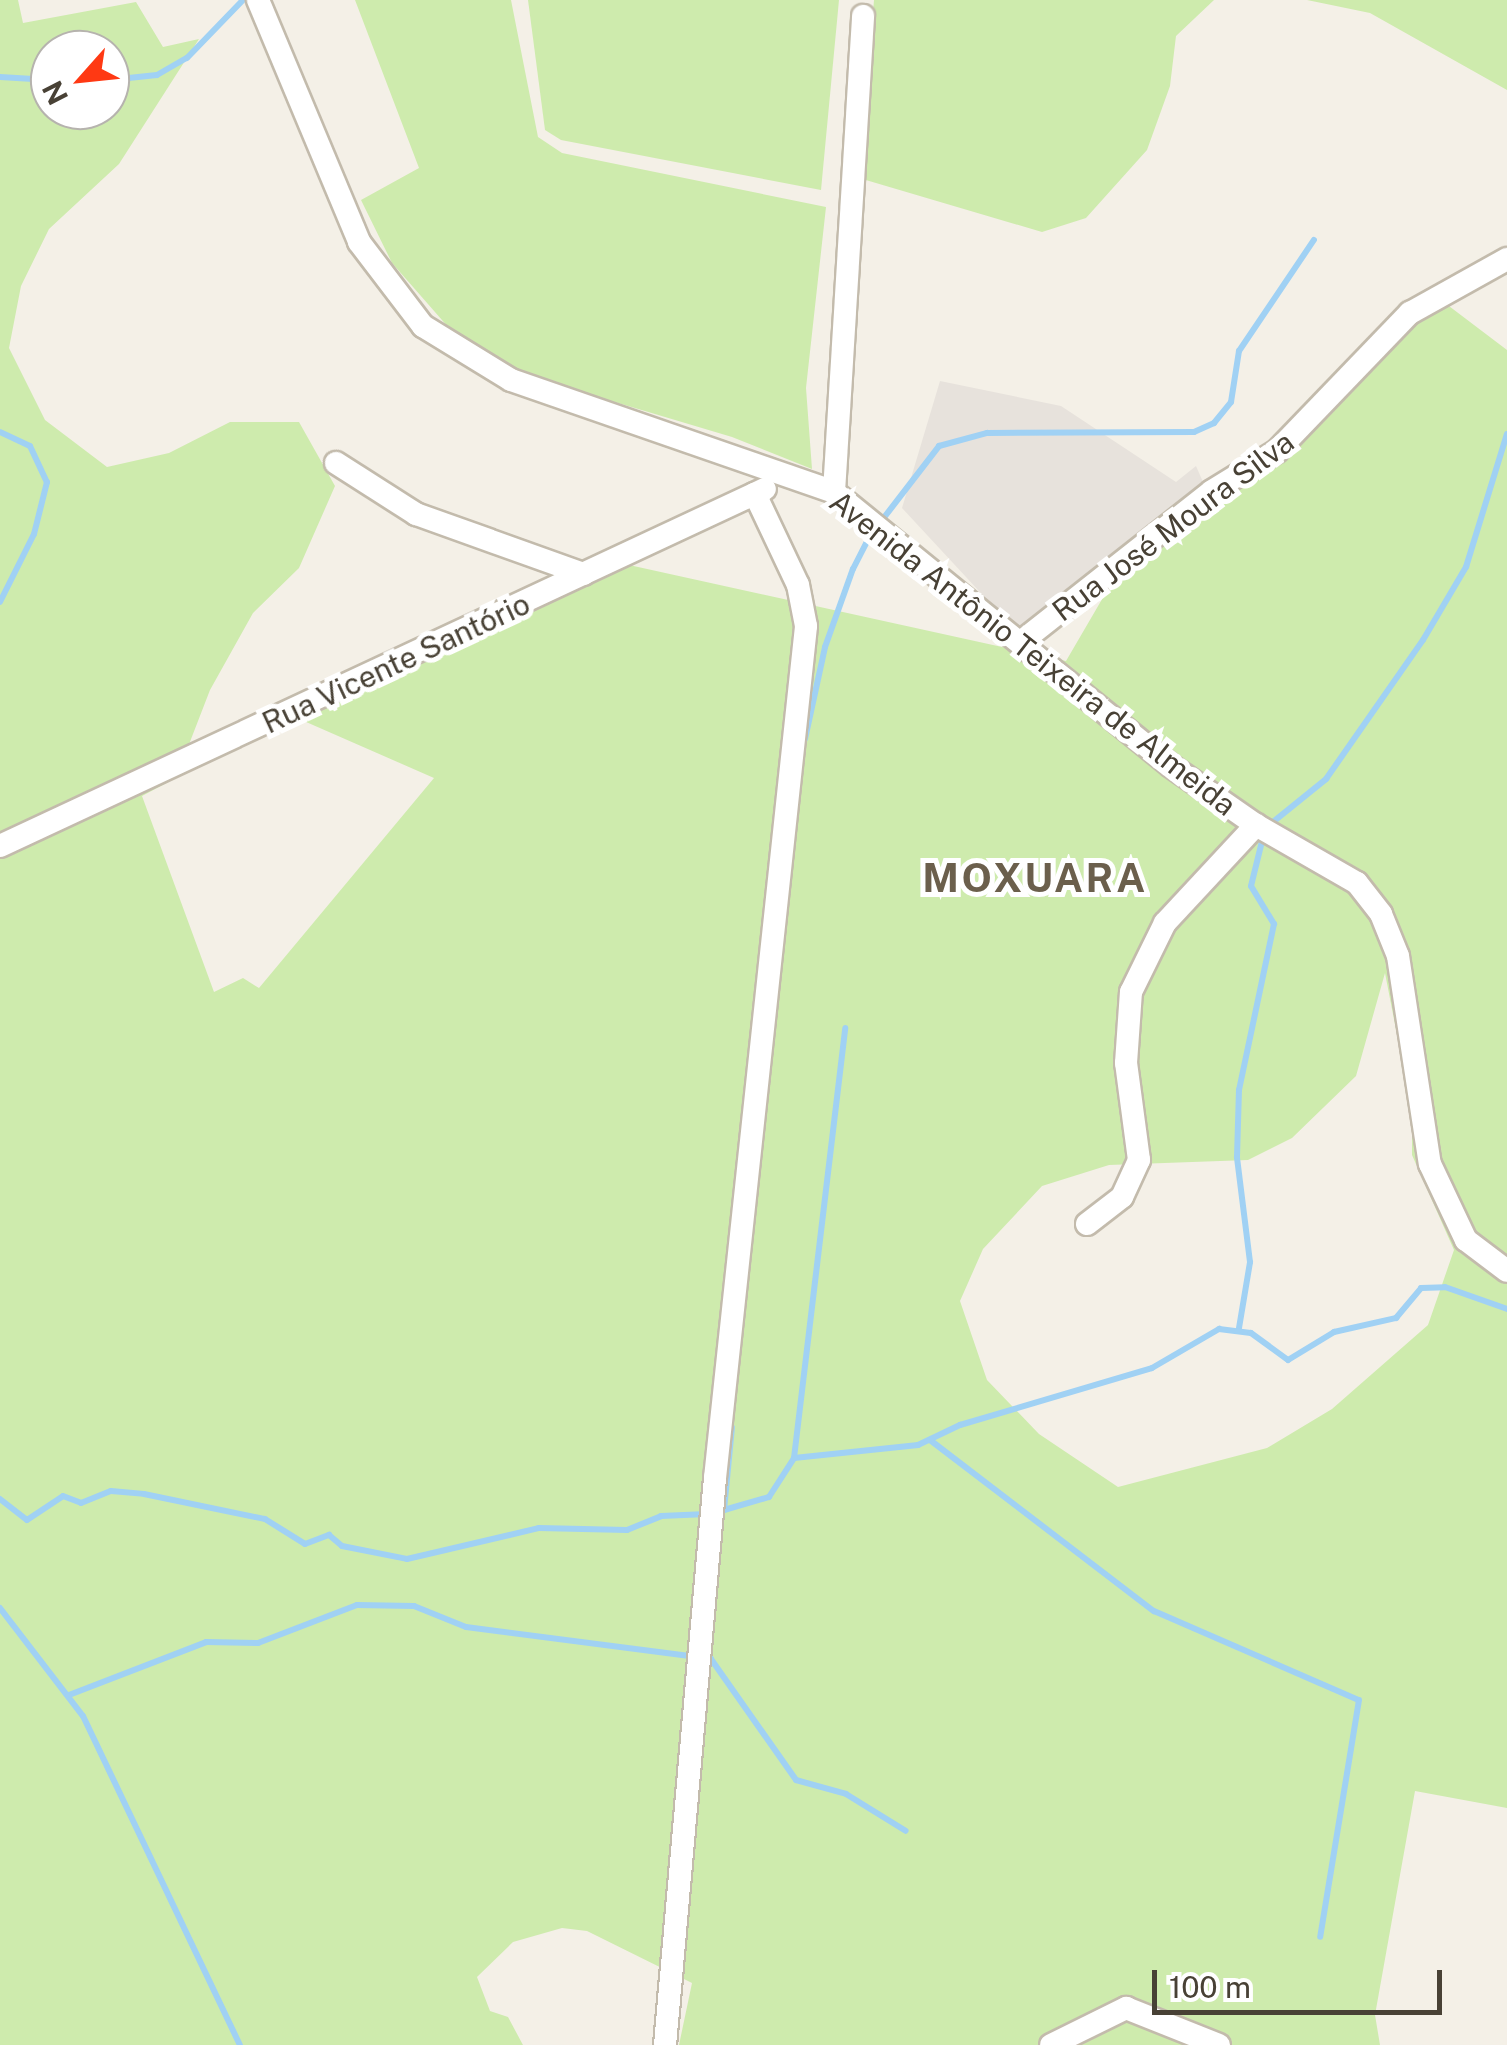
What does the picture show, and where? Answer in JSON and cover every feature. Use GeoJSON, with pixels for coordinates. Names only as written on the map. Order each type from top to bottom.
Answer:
{"type":"FeatureCollection","features":[{"type":"Feature","properties":{"kind":"street","name":"Avenida Antônio Teixeira de Almeida"},"geometry":{"type":"LineString","coordinates":[[258,0],[359,242],[423,326],[466,359],[511,380],[834,492],[1171,766],[1256,825],[1357,883],[1381,914],[1408,1004],[1430,1164],[1466,1240],[1507,1271]]}},
{"type":"Feature","properties":{"kind":"street"},"geometry":{"type":"LineString","coordinates":[[834,492],[863,16]]}},
{"type":"Feature","properties":{"kind":"street","name":"Rua José Moura Silva"},"geometry":{"type":"LineString","coordinates":[[1021,642],[1212,491],[1276,451],[1410,314],[1507,259]]}},
{"type":"Feature","properties":{"kind":"street"},"geometry":{"type":"LineString","coordinates":[[336,462],[416,514],[584,574]]}},
{"type":"Feature","properties":{"kind":"street","name":"Rua Vicente Santório"},"geometry":{"type":"LineString","coordinates":[[0,846],[791,476]]}},
{"type":"Feature","properties":{"kind":"street"},"geometry":{"type":"LineString","coordinates":[[665,2045],[715,1478],[806,626],[798,584],[756,494]]}},
{"type":"Feature","properties":{"kind":"street"},"geometry":{"type":"LineString","coordinates":[[1087,1224],[1122,1197],[1139,1160],[1126,1063],[1131,992],[1164,923],[1256,825]]}},
{"type":"Feature","properties":{"kind":"street"},"geometry":{"type":"LineString","coordinates":[[1051,2045],[1126,2008],[1219,2045]]}},
{"type":"Feature","properties":{"kind":"shaded area"},"geometry":{"type":"Polygon","coordinates":[[[940,381],[1061,406],[1176,482],[1196,466],[1203,482],[1017,632],[902,508],[940,381]]]}},
{"type":"Feature","properties":{"kind":"green space"},"geometry":{"type":"Polygon","coordinates":[[[0,0],[18,0],[23,23],[136,2],[163,47],[199,39],[119,164],[49,229],[21,286],[9,348],[45,420],[107,467],[169,453],[230,422],[299,422],[335,486],[299,568],[253,613],[210,690],[176,778],[142,796],[214,992],[243,978],[259,988],[434,778],[297,718],[629,565],[1066,661],[1122,565],[1441,300],[1507,350],[1507,1808],[1415,1791],[1375,2015],[1380,2045],[679,2045],[692,1983],[587,1931],[562,1928],[513,1942],[477,1977],[490,2011],[508,2017],[523,2045],[0,2045],[0,0]],[[1385,973],[1356,1076],[1292,1138],[1248,1160],[1109,1165],[1042,1186],[983,1249],[960,1301],[987,1380],[1039,1434],[1118,1487],[1267,1448],[1332,1409],[1428,1325],[1454,1250],[1412,1155],[1412,1112],[1385,973]]]}},
{"type":"Feature","properties":{"kind":"green space"},"geometry":{"type":"Polygon","coordinates":[[[355,0],[511,0],[538,137],[562,153],[826,207],[806,388],[812,469],[732,437],[521,374],[456,336],[392,263],[361,200],[419,168],[355,0]]]}},
{"type":"Feature","properties":{"kind":"green space"},"geometry":{"type":"Polygon","coordinates":[[[528,0],[839,0],[821,190],[561,140],[545,130],[528,0]]]}},
{"type":"Feature","properties":{"kind":"green space"},"geometry":{"type":"Polygon","coordinates":[[[874,0],[1214,0],[1176,36],[1170,86],[1147,150],[1086,218],[1042,232],[859,178],[874,0]]]}},
{"type":"Feature","properties":{"kind":"green space"},"geometry":{"type":"Polygon","coordinates":[[[1307,0],[1507,0],[1507,90],[1370,13],[1307,0]]]}},
{"type":"Feature","properties":{"kind":"waterway"},"geometry":{"type":"LineString","coordinates":[[130,78],[157,75],[187,58],[243,0]]}},
{"type":"Feature","properties":{"kind":"waterway"},"geometry":{"type":"LineString","coordinates":[[0,77],[30,79]]}},
{"type":"Feature","properties":{"kind":"waterway"},"geometry":{"type":"LineString","coordinates":[[805,739],[825,647],[853,569],[869,537],[939,446],[987,433],[1194,432],[1214,423],[1231,402],[1239,351],[1314,240]]}},
{"type":"Feature","properties":{"kind":"waterway"},"geometry":{"type":"LineString","coordinates":[[0,432],[30,446],[47,482],[34,534],[0,602]]}},
{"type":"Feature","properties":{"kind":"waterway"},"geometry":{"type":"LineString","coordinates":[[1268,826],[1326,779],[1423,640],[1466,567],[1507,434]]}},
{"type":"Feature","properties":{"kind":"waterway"},"geometry":{"type":"LineString","coordinates":[[1239,1328],[1250,1262],[1237,1157],[1239,1090],[1274,924],[1251,886],[1263,837]]}},
{"type":"Feature","properties":{"kind":"waterway"},"geometry":{"type":"LineString","coordinates":[[724,1510],[769,1497],[794,1458],[845,1028]]}},
{"type":"Feature","properties":{"kind":"waterway"},"geometry":{"type":"LineString","coordinates":[[794,1458],[918,1445],[960,1425],[1152,1368],[1219,1329],[1251,1333],[1288,1360],[1334,1332],[1396,1318],[1421,1288],[1445,1287],[1507,1309]]}},
{"type":"Feature","properties":{"kind":"waterway"},"geometry":{"type":"LineString","coordinates":[[724,1510],[732,1427]]}},
{"type":"Feature","properties":{"kind":"waterway"},"geometry":{"type":"LineString","coordinates":[[930,1440],[1154,1611],[1359,1700],[1320,1937]]}},
{"type":"Feature","properties":{"kind":"waterway"},"geometry":{"type":"LineString","coordinates":[[0,1499],[27,1520],[63,1496],[81,1503],[111,1491],[144,1494],[265,1519],[305,1544],[329,1535],[342,1546],[407,1559],[539,1528],[627,1530],[661,1516],[707,1514]]}},
{"type":"Feature","properties":{"kind":"waterway"},"geometry":{"type":"LineString","coordinates":[[69,1695],[206,1642],[258,1643],[357,1605],[414,1606],[466,1627],[711,1659],[796,1780],[846,1794],[906,1831]]}},
{"type":"Feature","properties":{"kind":"waterway"},"geometry":{"type":"LineString","coordinates":[[0,1608],[83,1716],[240,2045]]}},
{"type":"Feature","properties":{"kind":"district","name":"MOXUARA"},"geometry":{"type":"Point","coordinates":[1035,878]}}]}
